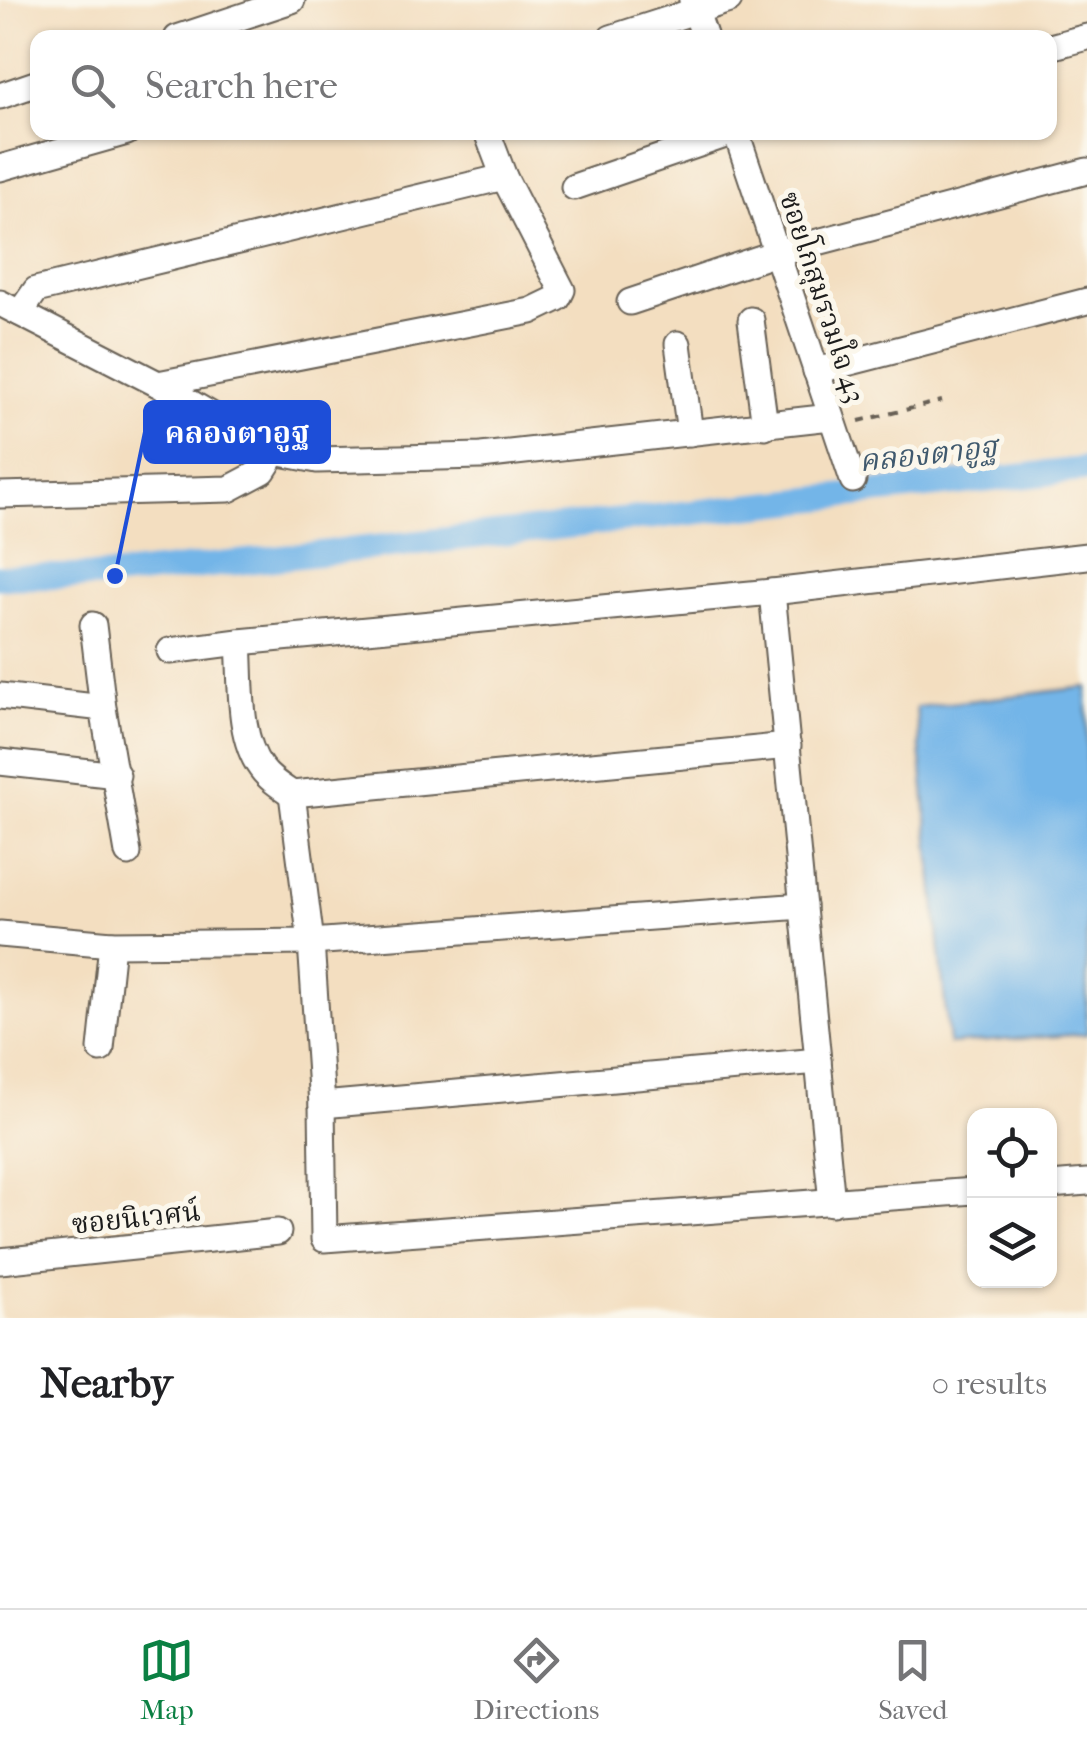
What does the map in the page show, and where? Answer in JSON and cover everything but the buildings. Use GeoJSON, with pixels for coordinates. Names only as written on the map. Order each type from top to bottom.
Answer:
{"type":"FeatureCollection","features":[{"type":"Feature","properties":{"kind":"street"},"geometry":{"type":"LineString","coordinates":[[201,30],[292,0]]}},
{"type":"Feature","properties":{"kind":"street"},"geometry":{"type":"LineString","coordinates":[[631,30],[694,4],[729,0]]}},
{"type":"Feature","properties":{"kind":"street"},"geometry":{"type":"LineString","coordinates":[[694,4],[702,30]]}},
{"type":"Feature","properties":{"kind":"street"},"geometry":{"type":"LineString","coordinates":[[1057,45],[1087,37]]}},
{"type":"Feature","properties":{"kind":"street"},"geometry":{"type":"LineString","coordinates":[[0,96],[30,86]]}},
{"type":"Feature","properties":{"kind":"street"},"geometry":{"type":"LineString","coordinates":[[0,168],[99,140]]}},
{"type":"Feature","properties":{"kind":"street"},"geometry":{"type":"LineString","coordinates":[[158,384],[531,311],[558,298],[562,290],[558,278],[504,177],[489,140]]}},
{"type":"Feature","properties":{"kind":"street"},"geometry":{"type":"LineString","coordinates":[[574,186],[711,140]]}},
{"type":"Feature","properties":{"kind":"street","name":"ซอยโกสุมรวมใจ 43"},"geometry":{"type":"LineString","coordinates":[[738,140],[852,480]]}},
{"type":"Feature","properties":{"kind":"street"},"geometry":{"type":"LineString","coordinates":[[630,302],[776,253],[1087,171]]}},
{"type":"Feature","properties":{"kind":"street"},"geometry":{"type":"LineString","coordinates":[[504,177],[36,290],[10,308],[158,384],[275,452],[317,460],[481,456],[833,422]]}},
{"type":"Feature","properties":{"kind":"street"},"geometry":{"type":"LineString","coordinates":[[816,372],[1087,301]]}},
{"type":"Feature","properties":{"kind":"street"},"geometry":{"type":"LineString","coordinates":[[751,320],[765,426]]}},
{"type":"Feature","properties":{"kind":"street"},"geometry":{"type":"LineString","coordinates":[[678,344],[690,433]]}},
{"type":"Feature","properties":{"kind":"street"},"geometry":{"type":"LineString","coordinates":[[0,494],[229,489],[262,471],[275,452]]}},
{"type":"Feature","properties":{"kind":"street"},"geometry":{"type":"LineString","coordinates":[[170,651],[772,592],[1087,556]]}},
{"type":"Feature","properties":{"kind":"street"},"geometry":{"type":"LineString","coordinates":[[772,592],[832,1203]]}},
{"type":"Feature","properties":{"kind":"street"},"geometry":{"type":"LineString","coordinates":[[93,625],[102,708],[117,774],[128,853]]}},
{"type":"Feature","properties":{"kind":"street"},"geometry":{"type":"LineString","coordinates":[[239,642],[250,744],[258,765],[292,794],[788,746]]}},
{"type":"Feature","properties":{"kind":"street"},"geometry":{"type":"LineString","coordinates":[[0,696],[102,708]]}},
{"type":"Feature","properties":{"kind":"street"},"geometry":{"type":"LineString","coordinates":[[0,762],[117,774]]}},
{"type":"Feature","properties":{"kind":"street"},"geometry":{"type":"LineString","coordinates":[[292,794],[311,942],[322,1105],[324,1239],[967,1192]]}},
{"type":"Feature","properties":{"kind":"street"},"geometry":{"type":"LineString","coordinates":[[0,934],[112,944],[311,942],[803,906]]}},
{"type":"Feature","properties":{"kind":"street"},"geometry":{"type":"LineString","coordinates":[[101,1049],[112,944]]}},
{"type":"Feature","properties":{"kind":"street"},"geometry":{"type":"LineString","coordinates":[[322,1105],[818,1061]]}},
{"type":"Feature","properties":{"kind":"street"},"geometry":{"type":"LineString","coordinates":[[1057,1184],[1087,1182]]}},
{"type":"Feature","properties":{"kind":"street","name":"ซอยนิเวศน์"},"geometry":{"type":"LineString","coordinates":[[0,1261],[278,1232]]}},
{"type":"Feature","properties":{"kind":"path"},"geometry":{"type":"LineString","coordinates":[[833,422],[942,401]]}},
{"type":"Feature","properties":{"kind":"water"},"geometry":{"type":"Polygon","coordinates":[[[1087,687],[1087,1034],[949,1044],[916,707],[1087,687]]]}},
{"type":"Feature","properties":{"kind":"waterway","name":"คลองตาอูฐ"},"geometry":{"type":"LineString","coordinates":[[0,577],[115,576],[1087,469]]}},
{"type":"Feature","properties":{"kind":"place","name":"คลองตาอูฐ"},"geometry":{"type":"Point","coordinates":[115,576]}}]}
